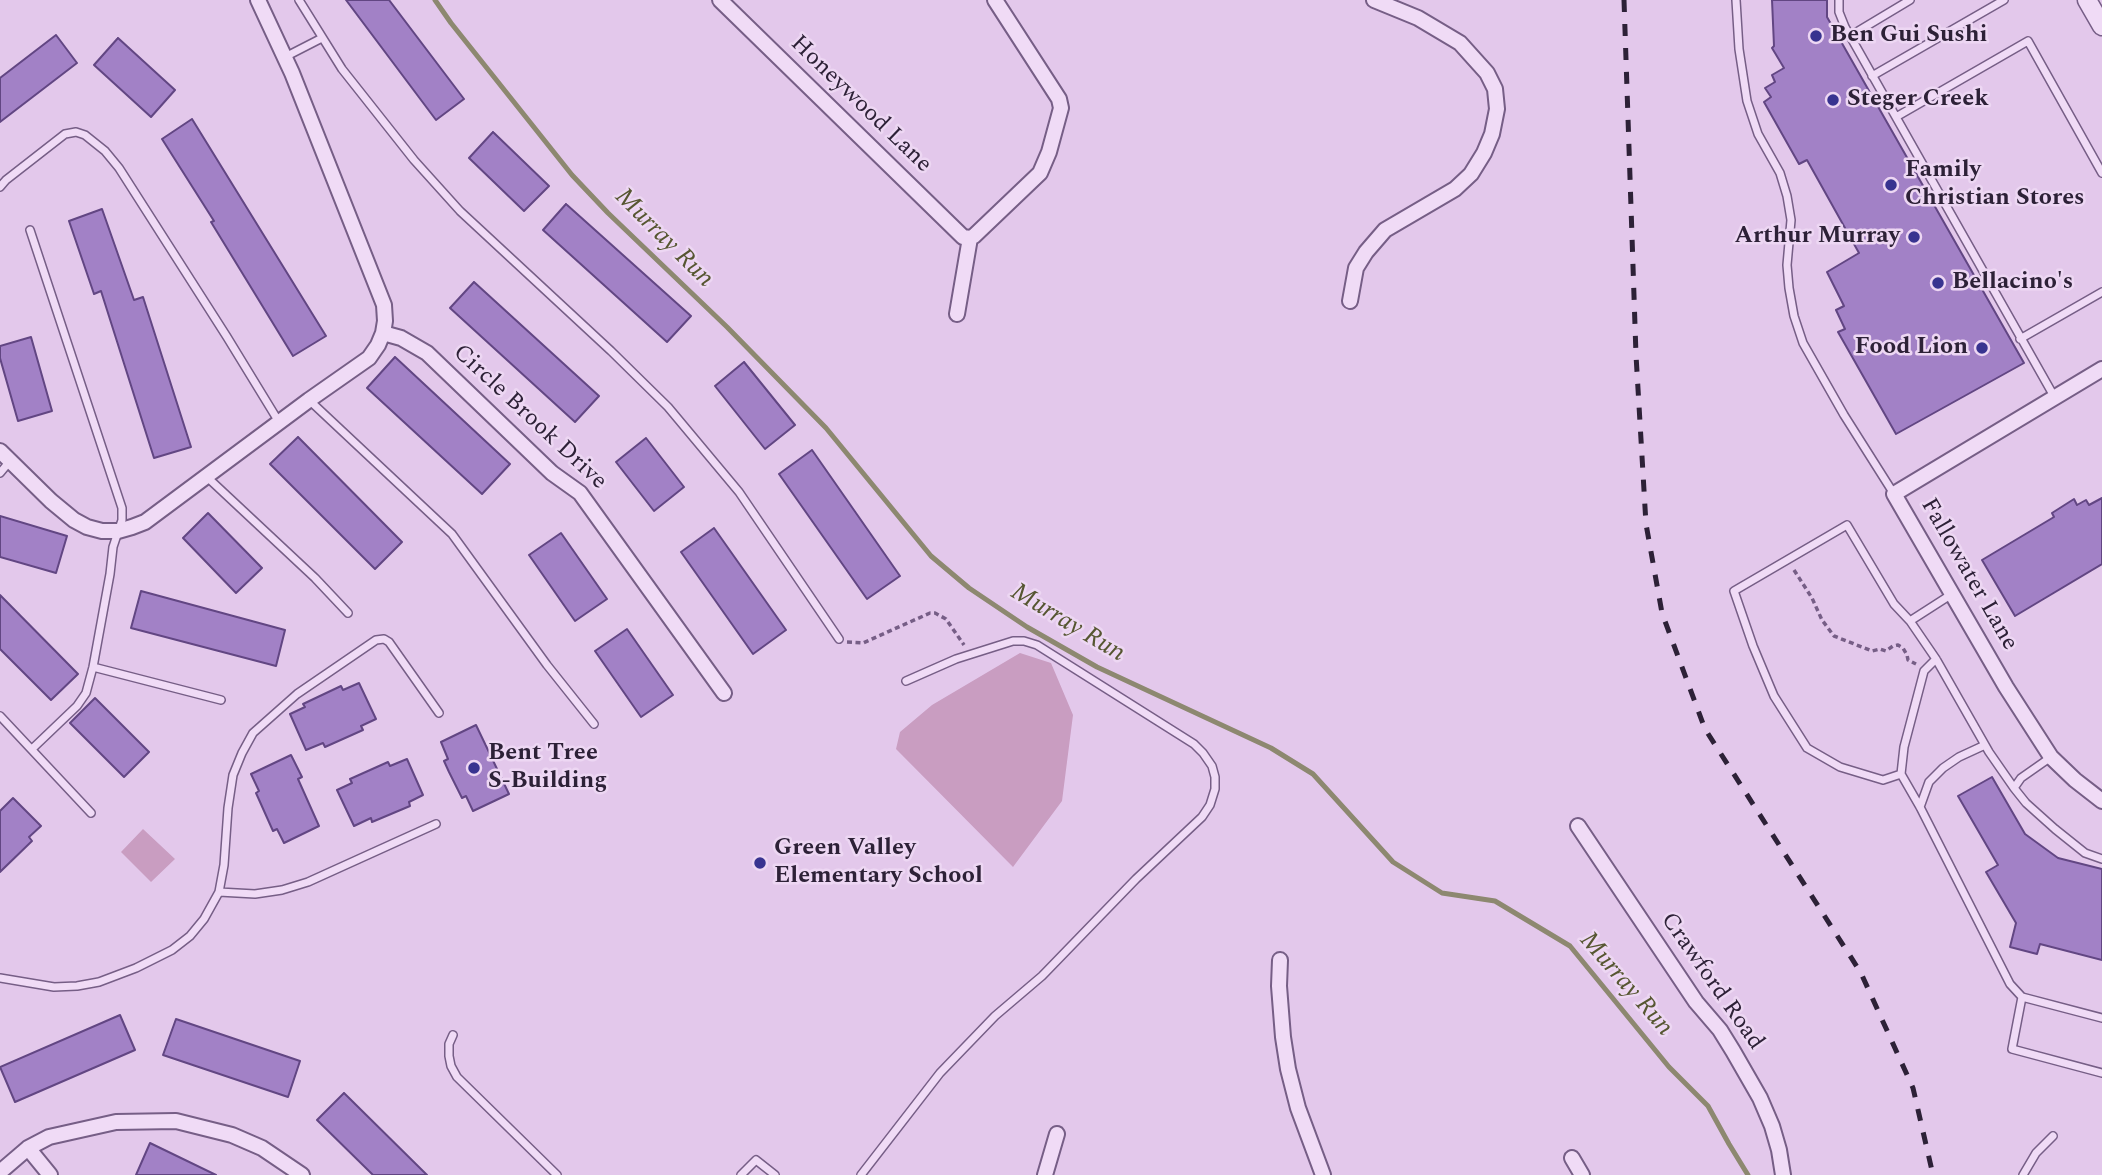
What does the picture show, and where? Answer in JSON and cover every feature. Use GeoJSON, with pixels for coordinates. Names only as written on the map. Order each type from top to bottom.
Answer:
{"type":"FeatureCollection","features":[{"type":"Feature","properties":{"kind":"street"},"geometry":{"type":"LineString","coordinates":[[5,456],[74,520],[102,531],[118,531],[145,522],[369,358],[378,345],[385,321],[384,305],[284,57],[258,0]]}},
{"type":"Feature","properties":{"kind":"street","name":"Honeywood Lane"},"geometry":{"type":"LineString","coordinates":[[720,0],[963,237],[970,238]]}},
{"type":"Feature","properties":{"kind":"street"},"geometry":{"type":"LineString","coordinates":[[957,314],[970,238],[1040,173],[1049,152],[1061,107],[1059,99],[995,0]]}},
{"type":"Feature","properties":{"kind":"street"},"geometry":{"type":"LineString","coordinates":[[1350,301],[1356,268],[1385,230],[1455,189],[1471,174],[1488,144],[1497,109],[1495,89],[1487,73],[1460,43],[1418,18],[1374,0]]}},
{"type":"Feature","properties":{"kind":"street"},"geometry":{"type":"LineString","coordinates":[[2087,0],[2102,26]]}},
{"type":"Feature","properties":{"kind":"street","name":"Circle Brook Drive"},"geometry":{"type":"LineString","coordinates":[[383,333],[401,338],[427,354],[552,473],[580,493],[724,693]]}},
{"type":"Feature","properties":{"kind":"street","name":"Fallowater Lane"},"geometry":{"type":"LineString","coordinates":[[2102,369],[1894,494],[2006,687],[2051,757],[2102,801]]}},
{"type":"Feature","properties":{"kind":"street","name":"Crawford Road"},"geometry":{"type":"LineString","coordinates":[[1578,826],[1696,1002],[1720,1030],[1733,1051],[1760,1098],[1772,1126],[1783,1175]]}},
{"type":"Feature","properties":{"kind":"street"},"geometry":{"type":"LineString","coordinates":[[1280,960],[1279,986],[1288,1069],[1298,1108],[1323,1175]]}},
{"type":"Feature","properties":{"kind":"street"},"geometry":{"type":"LineString","coordinates":[[0,1172],[27,1148],[49,1137],[116,1122],[176,1121],[232,1135],[262,1148],[302,1175]]}},
{"type":"Feature","properties":{"kind":"street"},"geometry":{"type":"LineString","coordinates":[[1045,1175],[1057,1134]]}},
{"type":"Feature","properties":{"kind":"street"},"geometry":{"type":"LineString","coordinates":[[27,1148],[50,1175]]}},
{"type":"Feature","properties":{"kind":"street"},"geometry":{"type":"LineString","coordinates":[[1572,1158],[1582,1175]]}},
{"type":"Feature","properties":{"kind":"lane"},"geometry":{"type":"LineString","coordinates":[[299,0],[342,69],[414,160],[460,211],[668,407],[739,492],[839,639]]}},
{"type":"Feature","properties":{"kind":"lane"},"geometry":{"type":"LineString","coordinates":[[1735,0],[1747,101],[1758,134],[1780,173],[1787,196],[1791,220],[1787,265],[1794,316],[1803,343],[1894,494]]}},
{"type":"Feature","properties":{"kind":"lane"},"geometry":{"type":"LineString","coordinates":[[1839,0],[1839,12],[1850,36],[2054,398]]}},
{"type":"Feature","properties":{"kind":"lane"},"geometry":{"type":"LineString","coordinates":[[1850,36],[1910,0]]}},
{"type":"Feature","properties":{"kind":"lane"},"geometry":{"type":"LineString","coordinates":[[1872,76],[2004,0]]}},
{"type":"Feature","properties":{"kind":"lane"},"geometry":{"type":"LineString","coordinates":[[284,57],[322,38]]}},
{"type":"Feature","properties":{"kind":"lane"},"geometry":{"type":"LineString","coordinates":[[1896,117],[2028,41],[2102,173]]}},
{"type":"Feature","properties":{"kind":"lane"},"geometry":{"type":"LineString","coordinates":[[0,187],[65,134],[76,132],[85,135],[105,151],[120,168],[279,422]]}},
{"type":"Feature","properties":{"kind":"lane"},"geometry":{"type":"LineString","coordinates":[[30,230],[122,508],[122,520],[113,547],[93,667],[86,693],[77,706],[32,749]]}},
{"type":"Feature","properties":{"kind":"lane"},"geometry":{"type":"LineString","coordinates":[[2020,339],[2102,292]]}},
{"type":"Feature","properties":{"kind":"lane"},"geometry":{"type":"LineString","coordinates":[[309,400],[452,534],[547,665],[594,724]]}},
{"type":"Feature","properties":{"kind":"lane"},"geometry":{"type":"LineString","coordinates":[[0,473],[5,456]]}},
{"type":"Feature","properties":{"kind":"lane"},"geometry":{"type":"LineString","coordinates":[[207,477],[315,578],[348,613]]}},
{"type":"Feature","properties":{"kind":"lane"},"geometry":{"type":"LineString","coordinates":[[1900,774],[1883,780],[1828,762],[1807,748],[1774,696],[1734,591],[1847,525],[1889,596],[1936,659],[1985,745],[2014,788],[2026,803],[2055,829],[2085,853],[2102,859]]}},
{"type":"Feature","properties":{"kind":"lane"},"geometry":{"type":"LineString","coordinates":[[1910,621],[1952,594]]}},
{"type":"Feature","properties":{"kind":"lane"},"geometry":{"type":"LineString","coordinates":[[0,978],[54,987],[99,982],[172,950],[190,936],[204,919],[219,892],[233,775],[253,733],[297,694],[376,640],[384,639],[389,642],[439,713]]}},
{"type":"Feature","properties":{"kind":"lane"},"geometry":{"type":"LineString","coordinates":[[862,1175],[940,1073],[995,1016],[1042,976],[1136,879],[1202,817],[1210,805],[1215,789],[1212,766],[1194,744],[1037,645],[1013,641],[968,655],[906,681]]}},
{"type":"Feature","properties":{"kind":"lane"},"geometry":{"type":"LineString","coordinates":[[1936,659],[1924,671],[1904,747],[1900,774],[1920,807],[2010,984],[2022,997],[2102,1018]]}},
{"type":"Feature","properties":{"kind":"lane"},"geometry":{"type":"LineString","coordinates":[[93,667],[221,700]]}},
{"type":"Feature","properties":{"kind":"lane"},"geometry":{"type":"LineString","coordinates":[[0,716],[91,813]]}},
{"type":"Feature","properties":{"kind":"lane"},"geometry":{"type":"LineString","coordinates":[[1920,807],[1929,782],[1943,768],[1985,745]]}},
{"type":"Feature","properties":{"kind":"lane"},"geometry":{"type":"LineString","coordinates":[[2014,788],[2021,778],[2051,757]]}},
{"type":"Feature","properties":{"kind":"lane"},"geometry":{"type":"LineString","coordinates":[[219,892],[255,894],[309,882],[436,824]]}},
{"type":"Feature","properties":{"kind":"lane"},"geometry":{"type":"LineString","coordinates":[[2022,997],[2012,1049],[2102,1073]]}},
{"type":"Feature","properties":{"kind":"lane"},"geometry":{"type":"LineString","coordinates":[[453,1035],[449,1044],[449,1056],[450,1066],[457,1077],[557,1175]]}},
{"type":"Feature","properties":{"kind":"lane"},"geometry":{"type":"LineString","coordinates":[[2023,1175],[2036,1153],[2053,1136]]}},
{"type":"Feature","properties":{"kind":"lane"},"geometry":{"type":"LineString","coordinates":[[741,1175],[756,1160],[775,1175]]}},
{"type":"Feature","properties":{"kind":"path"},"geometry":{"type":"LineString","coordinates":[[1788,559],[1833,636],[1872,651],[1886,650],[1898,645],[1908,655],[1908,660],[1924,671]]}},
{"type":"Feature","properties":{"kind":"path"},"geometry":{"type":"LineString","coordinates":[[839,639],[854,644],[863,643],[935,613],[952,625],[968,655]]}},
{"type":"Feature","properties":{"kind":"shaded area"},"geometry":{"type":"Polygon","coordinates":[[[1020,653],[1051,663],[1073,715],[1062,801],[1013,867],[896,749],[900,732],[932,705],[1020,653]]]}},
{"type":"Feature","properties":{"kind":"shaded area"},"geometry":{"type":"Polygon","coordinates":[[[143,829],[175,859],[151,882],[121,852],[143,829]]]}},
{"type":"Feature","properties":{"kind":"building"},"geometry":{"type":"Polygon","coordinates":[[[346,0],[389,0],[464,99],[436,120],[346,0]]]}},
{"type":"Feature","properties":{"kind":"building"},"geometry":{"type":"Polygon","coordinates":[[[1772,0],[1827,0],[1827,17],[2024,363],[1896,434],[1838,332],[1845,329],[1836,310],[1844,306],[1827,272],[1859,253],[1807,160],[1799,164],[1764,102],[1771,97],[1765,88],[1775,82],[1772,75],[1784,68],[1772,48],[1772,0]]]}},
{"type":"Feature","properties":{"kind":"building"},"geometry":{"type":"Polygon","coordinates":[[[56,35],[77,63],[0,122],[0,78],[56,35]]]}},
{"type":"Feature","properties":{"kind":"building"},"geometry":{"type":"Polygon","coordinates":[[[118,38],[175,90],[151,117],[94,65],[118,38]]]}},
{"type":"Feature","properties":{"kind":"building"},"geometry":{"type":"Polygon","coordinates":[[[192,119],[326,336],[293,356],[211,222],[214,221],[162,139],[192,119]]]}},
{"type":"Feature","properties":{"kind":"building"},"geometry":{"type":"Polygon","coordinates":[[[493,132],[549,186],[524,211],[469,158],[493,132]]]}},
{"type":"Feature","properties":{"kind":"building"},"geometry":{"type":"Polygon","coordinates":[[[566,204],[691,316],[667,342],[543,230],[566,204]]]}},
{"type":"Feature","properties":{"kind":"building"},"geometry":{"type":"Polygon","coordinates":[[[102,209],[134,300],[143,297],[191,447],[154,458],[101,291],[94,294],[69,221],[102,209]]]}},
{"type":"Feature","properties":{"kind":"building"},"geometry":{"type":"Polygon","coordinates":[[[474,282],[599,396],[575,422],[450,308],[474,282]]]}},
{"type":"Feature","properties":{"kind":"building"},"geometry":{"type":"Polygon","coordinates":[[[31,337],[52,411],[18,421],[0,358],[0,346],[31,337]]]}},
{"type":"Feature","properties":{"kind":"building"},"geometry":{"type":"Polygon","coordinates":[[[395,357],[510,464],[482,494],[367,388],[395,357]]]}},
{"type":"Feature","properties":{"kind":"building"},"geometry":{"type":"Polygon","coordinates":[[[744,362],[795,425],[765,449],[715,386],[744,362]]]}},
{"type":"Feature","properties":{"kind":"building"},"geometry":{"type":"Polygon","coordinates":[[[298,437],[402,542],[375,569],[270,464],[298,437]]]}},
{"type":"Feature","properties":{"kind":"building"},"geometry":{"type":"Polygon","coordinates":[[[646,438],[684,487],[654,511],[616,462],[646,438]]]}},
{"type":"Feature","properties":{"kind":"building"},"geometry":{"type":"Polygon","coordinates":[[[812,450],[900,576],[867,599],[779,474],[812,450]]]}},
{"type":"Feature","properties":{"kind":"building"},"geometry":{"type":"Polygon","coordinates":[[[2102,498],[2102,564],[2015,616],[1982,560],[2054,517],[2052,513],[2074,499],[2077,505],[2086,500],[2089,505],[2102,498]]]}},
{"type":"Feature","properties":{"kind":"building"},"geometry":{"type":"Polygon","coordinates":[[[208,513],[262,568],[236,593],[183,538],[208,513]]]}},
{"type":"Feature","properties":{"kind":"building"},"geometry":{"type":"Polygon","coordinates":[[[0,516],[67,536],[56,573],[0,557],[0,516]]]}},
{"type":"Feature","properties":{"kind":"building"},"geometry":{"type":"Polygon","coordinates":[[[714,528],[786,630],[753,654],[681,552],[714,528]]]}},
{"type":"Feature","properties":{"kind":"building"},"geometry":{"type":"Polygon","coordinates":[[[561,533],[607,599],[575,621],[529,555],[561,533]]]}},
{"type":"Feature","properties":{"kind":"building"},"geometry":{"type":"Polygon","coordinates":[[[141,591],[285,630],[276,666],[131,628],[141,591]]]}},
{"type":"Feature","properties":{"kind":"building"},"geometry":{"type":"Polygon","coordinates":[[[0,595],[78,674],[51,700],[0,649],[0,595]]]}},
{"type":"Feature","properties":{"kind":"building"},"geometry":{"type":"Polygon","coordinates":[[[627,629],[673,695],[641,717],[595,651],[627,629]]]}},
{"type":"Feature","properties":{"kind":"building"},"geometry":{"type":"Polygon","coordinates":[[[359,683],[376,719],[361,726],[363,730],[325,747],[323,743],[306,750],[290,714],[305,707],[303,704],[341,686],[343,690],[359,683]]]}},
{"type":"Feature","properties":{"kind":"building"},"geometry":{"type":"Polygon","coordinates":[[[95,698],[149,752],[124,777],[70,723],[95,698]]]}},
{"type":"Feature","properties":{"kind":"building","name":"Bent Tree S-Building"},"geometry":{"type":"Polygon","coordinates":[[[476,725],[509,794],[473,811],[466,796],[462,798],[449,772],[444,761],[448,759],[441,742],[476,725]]]}},
{"type":"Feature","properties":{"kind":"building"},"geometry":{"type":"Polygon","coordinates":[[[291,755],[302,777],[298,779],[319,826],[284,843],[277,829],[273,831],[256,793],[259,791],[251,774],[291,755]]]}},
{"type":"Feature","properties":{"kind":"building"},"geometry":{"type":"Polygon","coordinates":[[[407,759],[423,795],[409,802],[410,806],[372,822],[371,818],[354,826],[337,790],[352,783],[350,779],[388,762],[390,766],[407,759]]]}},
{"type":"Feature","properties":{"kind":"building"},"geometry":{"type":"Polygon","coordinates":[[[1992,777],[2025,834],[2058,858],[2102,869],[2102,960],[2040,944],[2037,954],[2010,947],[2016,923],[1986,872],[1998,865],[1958,796],[1992,777]]]}},
{"type":"Feature","properties":{"kind":"building"},"geometry":{"type":"Polygon","coordinates":[[[13,798],[41,826],[29,837],[32,841],[0,872],[0,811],[13,798]]]}},
{"type":"Feature","properties":{"kind":"building"},"geometry":{"type":"Polygon","coordinates":[[[120,1015],[135,1050],[15,1102],[0,1067],[120,1015]]]}},
{"type":"Feature","properties":{"kind":"building"},"geometry":{"type":"Polygon","coordinates":[[[176,1019],[300,1061],[288,1097],[163,1055],[176,1019]]]}},
{"type":"Feature","properties":{"kind":"building"},"geometry":{"type":"Polygon","coordinates":[[[344,1093],[427,1175],[373,1175],[317,1120],[344,1093]]]}},
{"type":"Feature","properties":{"kind":"building"},"geometry":{"type":"Polygon","coordinates":[[[150,1143],[216,1175],[136,1175],[150,1143]]]}},
{"type":"Feature","properties":{"kind":"waterway","name":"Murray Run"},"geometry":{"type":"LineString","coordinates":[[435,0],[572,175],[826,428],[931,556],[969,588],[1027,627],[1097,667],[1271,748],[1313,774],[1393,862],[1442,893],[1495,901],[1570,946],[1669,1067],[1708,1106],[1748,1175]]}},
{"type":"Feature","properties":{"kind":"railway"},"geometry":{"type":"LineString","coordinates":[[1624,0],[1636,355],[1646,524],[1662,613],[1705,729],[1861,973],[1913,1088],[1933,1175]]}},
{"type":"Feature","properties":{"kind":"place","name":"Ben Gui Sushi"},"geometry":{"type":"Point","coordinates":[1816,36]}},
{"type":"Feature","properties":{"kind":"place","name":"Steger Creek"},"geometry":{"type":"Point","coordinates":[1833,100]}},
{"type":"Feature","properties":{"kind":"place","name":"Family Christian Stores"},"geometry":{"type":"Point","coordinates":[1891,185]}},
{"type":"Feature","properties":{"kind":"place","name":"Arthur Murray"},"geometry":{"type":"Point","coordinates":[1914,237]}},
{"type":"Feature","properties":{"kind":"place","name":"Bellacino's"},"geometry":{"type":"Point","coordinates":[1938,283]}},
{"type":"Feature","properties":{"kind":"place","name":"Food Lion"},"geometry":{"type":"Point","coordinates":[1982,348]}},
{"type":"Feature","properties":{"kind":"place","name":"Bent Tree S-Building"},"geometry":{"type":"Point","coordinates":[474,768]}},
{"type":"Feature","properties":{"kind":"place","name":"Green Valley Elementary School"},"geometry":{"type":"Point","coordinates":[760,863]}}]}
